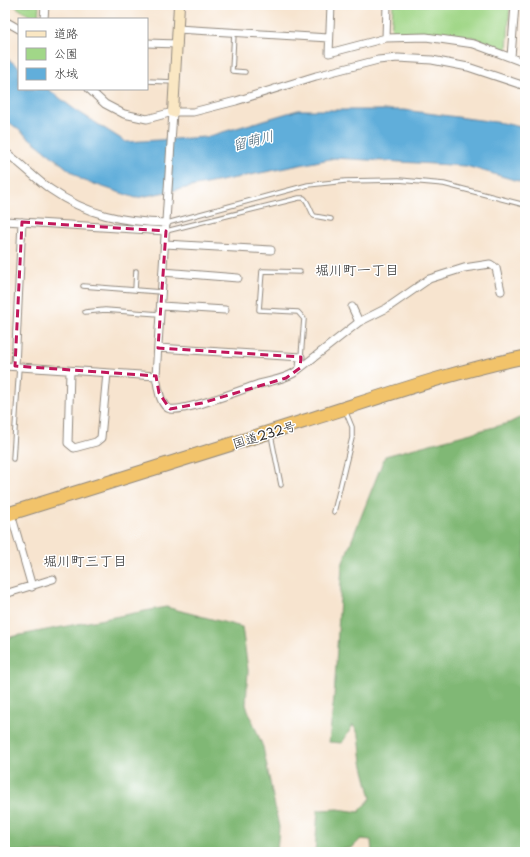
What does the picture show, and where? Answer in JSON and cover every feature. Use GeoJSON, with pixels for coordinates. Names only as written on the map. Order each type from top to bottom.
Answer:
{"type":"FeatureCollection","features":[{"type":"Feature","properties":{"kind":"highway","name":"国道232号"},"geometry":{"type":"LineString","coordinates":[[8,514],[457,373],[494,363],[525,357]]}},
{"type":"Feature","properties":{"kind":"street"},"geometry":{"type":"LineString","coordinates":[[44,18],[45,5]]}},
{"type":"Feature","properties":{"kind":"street"},"geometry":{"type":"LineString","coordinates":[[179,5],[177,29],[178,44],[156,376],[158,393],[165,406],[170,409],[202,403],[258,384],[286,378],[359,322],[387,308],[429,279],[464,268],[490,264],[496,268],[501,291]]}},
{"type":"Feature","properties":{"kind":"street"},"geometry":{"type":"LineString","coordinates":[[331,5],[329,53],[386,38],[426,37],[474,44],[525,63]]}},
{"type":"Feature","properties":{"kind":"street"},"geometry":{"type":"LineString","coordinates":[[386,38],[387,5]]}},
{"type":"Feature","properties":{"kind":"street"},"geometry":{"type":"LineString","coordinates":[[511,58],[515,5]]}},
{"type":"Feature","properties":{"kind":"street"},"geometry":{"type":"LineString","coordinates":[[5,21],[18,28]]}},
{"type":"Feature","properties":{"kind":"street"},"geometry":{"type":"LineString","coordinates":[[177,29],[330,38]]}},
{"type":"Feature","properties":{"kind":"street"},"geometry":{"type":"LineString","coordinates":[[148,43],[178,44]]}},
{"type":"Feature","properties":{"kind":"street"},"geometry":{"type":"LineString","coordinates":[[90,90],[105,104],[124,114],[147,119],[193,112],[236,101],[316,76],[378,60],[432,60],[454,64],[525,86]]}},
{"type":"Feature","properties":{"kind":"street"},"geometry":{"type":"LineString","coordinates":[[5,152],[49,188],[64,198],[96,213],[127,221],[166,225]]}},
{"type":"Feature","properties":{"kind":"street"},"geometry":{"type":"LineString","coordinates":[[5,221],[166,225]]}},
{"type":"Feature","properties":{"kind":"street"},"geometry":{"type":"LineString","coordinates":[[17,367],[22,222]]}},
{"type":"Feature","properties":{"kind":"street"},"geometry":{"type":"LineString","coordinates":[[165,244],[271,250]]}},
{"type":"Feature","properties":{"kind":"street"},"geometry":{"type":"LineString","coordinates":[[163,272],[238,278]]}},
{"type":"Feature","properties":{"kind":"street"},"geometry":{"type":"LineString","coordinates":[[161,306],[226,310]]}},
{"type":"Feature","properties":{"kind":"street"},"geometry":{"type":"LineString","coordinates":[[352,307],[359,322]]}},
{"type":"Feature","properties":{"kind":"street"},"geometry":{"type":"LineString","coordinates":[[158,348],[301,357],[300,368]]}},
{"type":"Feature","properties":{"kind":"street"},"geometry":{"type":"LineString","coordinates":[[5,366],[156,376]]}},
{"type":"Feature","properties":{"kind":"street"},"geometry":{"type":"LineString","coordinates":[[70,371],[68,443],[74,448],[96,442],[101,438],[107,373]]}},
{"type":"Feature","properties":{"kind":"street"},"geometry":{"type":"LineString","coordinates":[[8,514],[32,587]]}},
{"type":"Feature","properties":{"kind":"street"},"geometry":{"type":"LineString","coordinates":[[5,594],[32,587],[53,579]]}},
{"type":"Feature","properties":{"kind":"lane"},"geometry":{"type":"LineString","coordinates":[[234,32],[232,72],[245,72]]}},
{"type":"Feature","properties":{"kind":"lane"},"geometry":{"type":"LineString","coordinates":[[148,81],[175,82]]}},
{"type":"Feature","properties":{"kind":"lane"},"geometry":{"type":"LineString","coordinates":[[166,225],[308,185],[345,181],[399,180],[444,184],[525,205]]}},
{"type":"Feature","properties":{"kind":"lane"},"geometry":{"type":"LineString","coordinates":[[166,225],[299,198],[304,198],[307,201],[310,211],[314,216],[331,219]]}},
{"type":"Feature","properties":{"kind":"lane"},"geometry":{"type":"LineString","coordinates":[[300,272],[262,270],[259,310],[298,312],[304,319],[301,357]]}},
{"type":"Feature","properties":{"kind":"lane"},"geometry":{"type":"LineString","coordinates":[[135,290],[136,271]]}},
{"type":"Feature","properties":{"kind":"lane"},"geometry":{"type":"LineString","coordinates":[[83,286],[162,292]]}},
{"type":"Feature","properties":{"kind":"lane"},"geometry":{"type":"LineString","coordinates":[[85,312],[105,310],[161,314]]}},
{"type":"Feature","properties":{"kind":"lane"},"geometry":{"type":"LineString","coordinates":[[13,459],[17,367]]}},
{"type":"Feature","properties":{"kind":"lane"},"geometry":{"type":"LineString","coordinates":[[334,512],[352,438],[352,427],[344,408]]}},
{"type":"Feature","properties":{"kind":"lane"},"geometry":{"type":"LineString","coordinates":[[270,432],[281,485]]}},
{"type":"Feature","properties":{"kind":"highlighted area"},"geometry":{"type":"Polygon","coordinates":[[[22,222],[166,231],[158,348],[301,357],[300,368],[286,378],[202,403],[170,409],[159,393],[156,376],[15,366],[22,222]]]}},
{"type":"Feature","properties":{"kind":"green space"},"geometry":{"type":"Polygon","coordinates":[[[13,5],[39,5],[38,18],[33,18],[13,5]]]}},
{"type":"Feature","properties":{"kind":"green space"},"geometry":{"type":"Polygon","coordinates":[[[393,5],[510,5],[507,50],[473,37],[391,34],[393,5]]]}},
{"type":"Feature","properties":{"kind":"green space"},"geometry":{"type":"Polygon","coordinates":[[[525,415],[525,852],[372,852],[371,840],[361,839],[352,848],[332,850],[331,852],[315,852],[318,810],[338,809],[359,812],[371,798],[362,762],[359,735],[353,725],[342,743],[329,742],[334,697],[342,565],[385,456],[509,423],[525,415]]]}},
{"type":"Feature","properties":{"kind":"green space"},"geometry":{"type":"Polygon","coordinates":[[[166,607],[242,627],[248,670],[246,705],[263,747],[279,827],[277,852],[5,852],[5,638],[166,607]]]}},
{"type":"Feature","properties":{"kind":"water","name":"留萌川"},"geometry":{"type":"Polygon","coordinates":[[[5,57],[18,66],[18,90],[49,90],[74,109],[126,142],[206,137],[298,110],[404,110],[503,123],[525,128],[525,183],[466,166],[335,158],[136,198],[82,180],[5,119],[5,57]]]}},
{"type":"Feature","properties":{"kind":"district","name":"堀川町一丁目"},"geometry":{"type":"Point","coordinates":[357,269]}},
{"type":"Feature","properties":{"kind":"district","name":"堀川町三丁目"},"geometry":{"type":"Point","coordinates":[85,560]}}]}
